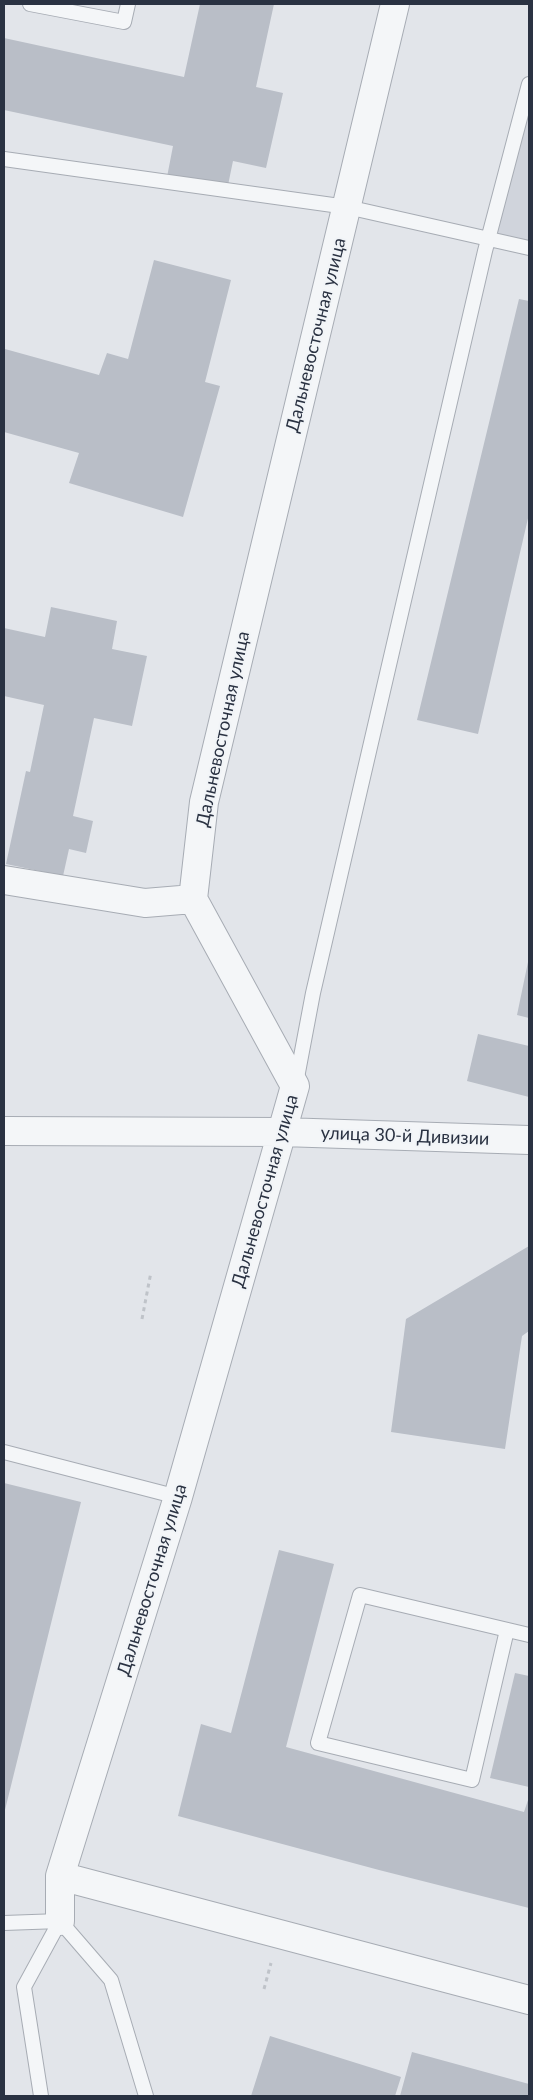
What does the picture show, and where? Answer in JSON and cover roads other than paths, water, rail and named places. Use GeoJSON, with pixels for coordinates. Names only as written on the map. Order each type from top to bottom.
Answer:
{"type":"FeatureCollection","features":[{"type":"Feature","properties":{"kind":"street","name":"Дальневосточная улица"},"geometry":{"type":"LineString","coordinates":[[60,1922],[60,1876],[178,1497],[295,1086],[193,899],[204,802],[395,4]]}},
{"type":"Feature","properties":{"kind":"street"},"geometry":{"type":"LineString","coordinates":[[4,880],[145,903],[193,899]]}},
{"type":"Feature","properties":{"kind":"street","name":"улица 30-й Дивизии"},"geometry":{"type":"LineString","coordinates":[[4,1131],[282,1132],[529,1140]]}},
{"type":"Feature","properties":{"kind":"street"},"geometry":{"type":"LineString","coordinates":[[60,1876],[529,2000]]}},
{"type":"Feature","properties":{"kind":"lane"},"geometry":{"type":"LineString","coordinates":[[30,4],[124,22],[128,4]]}},
{"type":"Feature","properties":{"kind":"lane"},"geometry":{"type":"LineString","coordinates":[[295,1086],[313,993],[488,239],[529,84]]}},
{"type":"Feature","properties":{"kind":"lane"},"geometry":{"type":"LineString","coordinates":[[4,159],[347,207],[529,248]]}},
{"type":"Feature","properties":{"kind":"lane"},"geometry":{"type":"LineString","coordinates":[[4,1452],[178,1497]]}},
{"type":"Feature","properties":{"kind":"lane"},"geometry":{"type":"LineString","coordinates":[[507,1630],[472,1780],[318,1743],[360,1595],[529,1634]]}},
{"type":"Feature","properties":{"kind":"lane"},"geometry":{"type":"LineString","coordinates":[[4,1922],[60,1922],[111,1980],[146,2096]]}},
{"type":"Feature","properties":{"kind":"lane"},"geometry":{"type":"LineString","coordinates":[[41,2096],[24,1987],[60,1922]]}}]}
